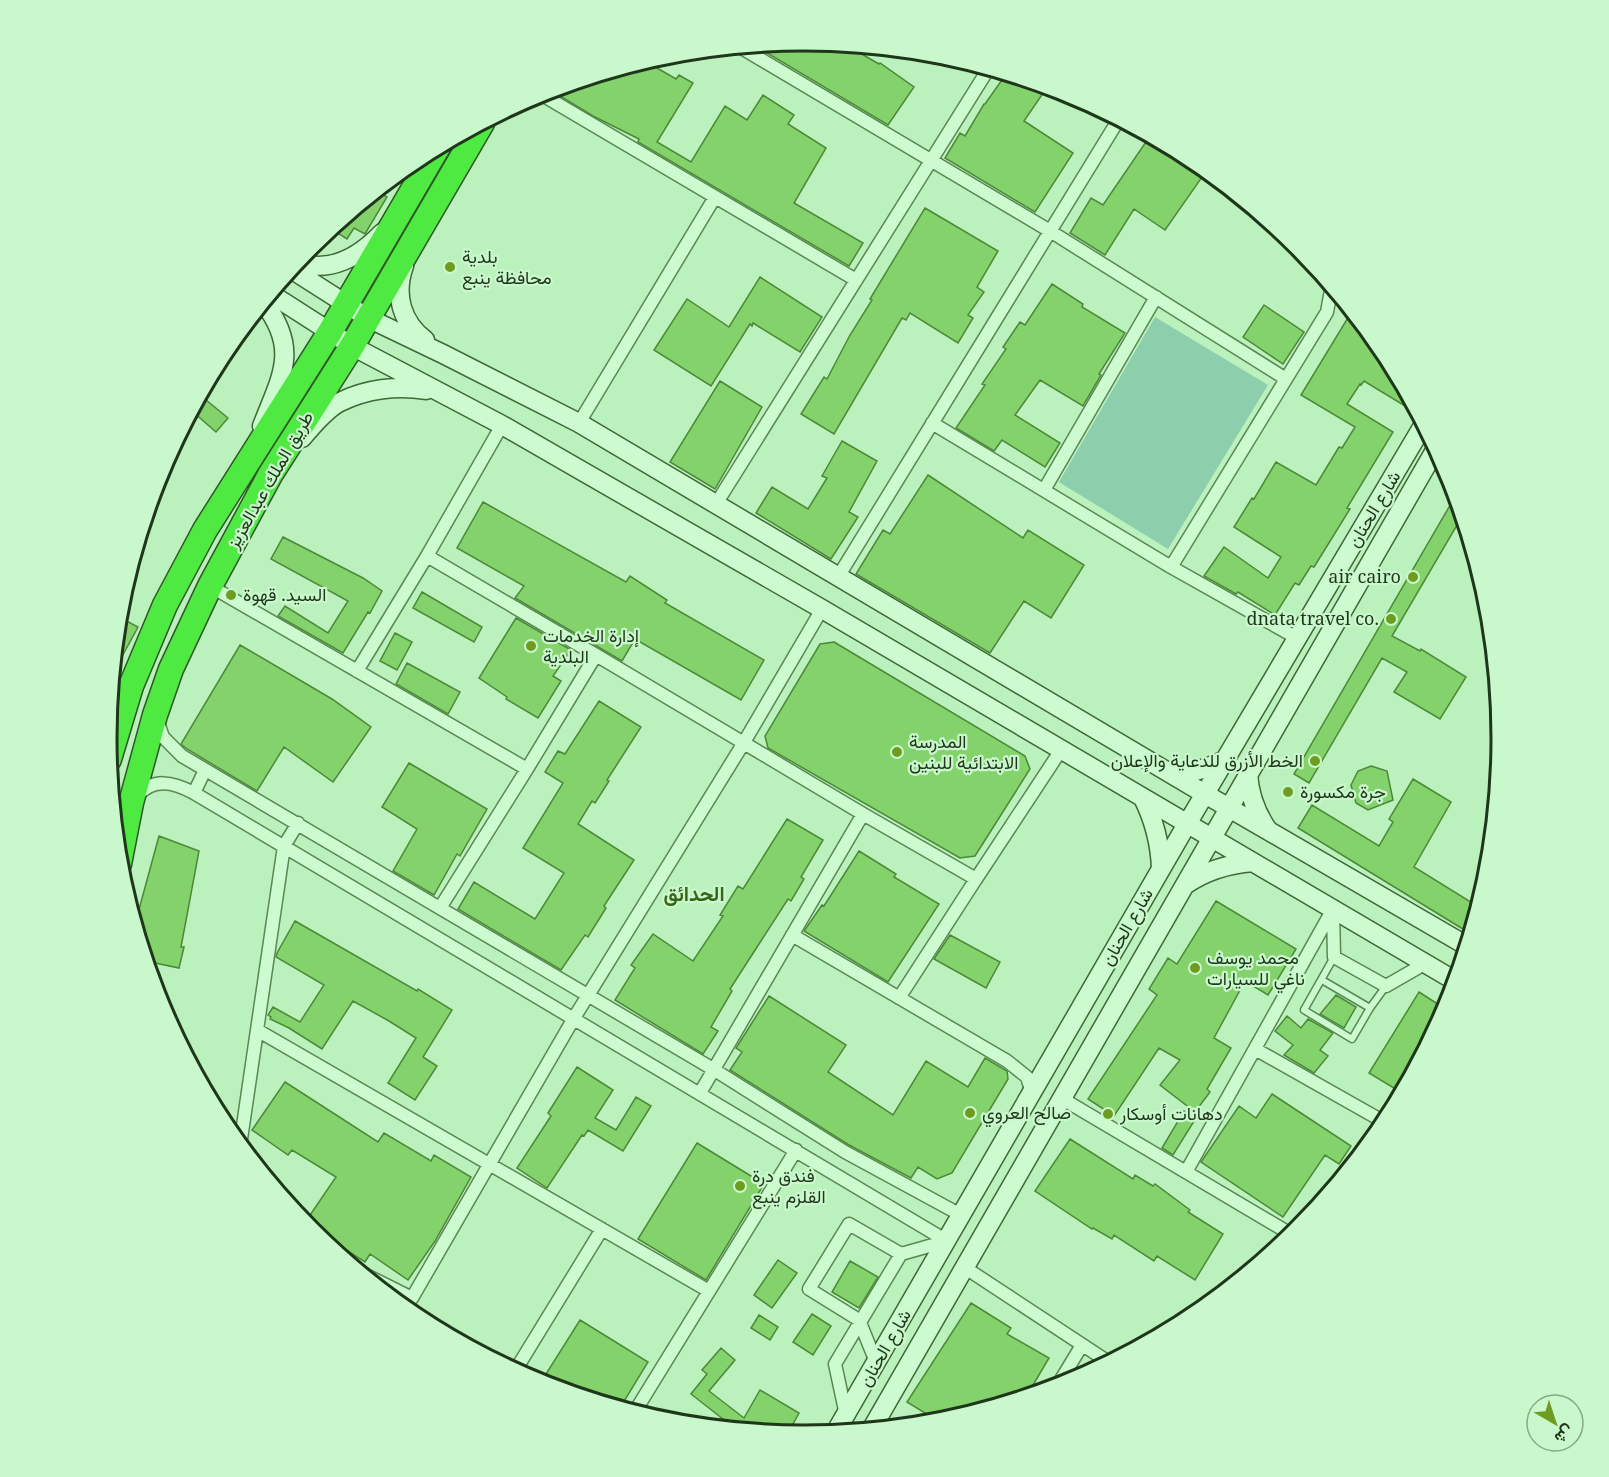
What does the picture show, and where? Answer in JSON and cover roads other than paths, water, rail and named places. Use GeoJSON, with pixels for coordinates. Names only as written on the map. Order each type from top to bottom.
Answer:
{"type":"FeatureCollection","features":[{"type":"Feature","properties":{"kind":"highway","name":"طريق الملك عبدالعزيز"},"geometry":{"type":"LineString","coordinates":[[124,837],[131,803],[155,716],[171,669],[210,586],[270,475],[352,346],[475,136]]}},
{"type":"Feature","properties":{"kind":"highway","name":"طريق الملك عبدالعزيز"},"geometry":{"type":"LineString","coordinates":[[117,732],[131,686],[165,605],[205,530],[330,332],[428,164]]}},
{"type":"Feature","properties":{"kind":"main road"},"geometry":{"type":"LineString","coordinates":[[308,263],[320,265],[352,258],[367,248],[397,216]]}},
{"type":"Feature","properties":{"kind":"main road"},"geometry":{"type":"LineString","coordinates":[[423,224],[402,269],[401,308],[417,334],[443,354]]}},
{"type":"Feature","properties":{"kind":"main road"},"geometry":{"type":"LineString","coordinates":[[298,274],[368,318],[579,423],[1205,794],[1461,943]]}},
{"type":"Feature","properties":{"kind":"main road"},"geometry":{"type":"LineString","coordinates":[[277,298],[352,346],[502,425],[822,609],[1449,977]]}},
{"type":"Feature","properties":{"kind":"main road"},"geometry":{"type":"LineString","coordinates":[[248,462],[281,377],[285,360],[282,331],[268,309]]}},
{"type":"Feature","properties":{"kind":"main road"},"geometry":{"type":"LineString","coordinates":[[270,475],[309,430],[338,403],[364,393],[387,388],[406,387],[442,393]]}},
{"type":"Feature","properties":{"kind":"main road","name":"شارع الحنان"},"geometry":{"type":"LineString","coordinates":[[840,1425],[1161,868],[1420,431]]}},
{"type":"Feature","properties":{"kind":"main road","name":"شارع الحنان"},"geometry":{"type":"LineString","coordinates":[[876,1422],[1431,457]]}},
{"type":"Feature","properties":{"kind":"main road"},"geometry":{"type":"LineString","coordinates":[[1172,774],[1183,774],[1213,766],[1225,760]]}},
{"type":"Feature","properties":{"kind":"main road"},"geometry":{"type":"LineString","coordinates":[[1248,772],[1252,797],[1260,818],[1269,831]]}},
{"type":"Feature","properties":{"kind":"main road"},"geometry":{"type":"LineString","coordinates":[[1143,798],[1150,813],[1160,850],[1161,868]]}},
{"type":"Feature","properties":{"kind":"main road"},"geometry":{"type":"LineString","coordinates":[[1183,886],[1199,875],[1236,863],[1253,862]]}},
{"type":"Feature","properties":{"kind":"street"},"geometry":{"type":"LineString","coordinates":[[750,53],[932,159],[1286,379]]}},
{"type":"Feature","properties":{"kind":"street"},"geometry":{"type":"LineString","coordinates":[[716,504],[985,75]]}},
{"type":"Feature","properties":{"kind":"street"},"geometry":{"type":"LineString","coordinates":[[550,100],[856,280]]}},
{"type":"Feature","properties":{"kind":"street"},"geometry":{"type":"LineString","coordinates":[[838,577],[1115,125]]}},
{"type":"Feature","properties":{"kind":"street"},"geometry":{"type":"LineString","coordinates":[[579,423],[715,197]]}},
{"type":"Feature","properties":{"kind":"street"},"geometry":{"type":"LineString","coordinates":[[1171,567],[1327,312],[1329,295]]}},
{"type":"Feature","properties":{"kind":"street"},"geometry":{"type":"LineString","coordinates":[[1044,490],[1156,297]]}},
{"type":"Feature","properties":{"kind":"street"},"geometry":{"type":"LineString","coordinates":[[932,423],[1171,567],[1297,638]]}},
{"type":"Feature","properties":{"kind":"street"},"geometry":{"type":"LineString","coordinates":[[357,671],[427,556],[502,425]]}},
{"type":"Feature","properties":{"kind":"street"},"geometry":{"type":"LineString","coordinates":[[427,556],[976,879]]}},
{"type":"Feature","properties":{"kind":"street"},"geometry":{"type":"LineString","coordinates":[[210,586],[526,769]]}},
{"type":"Feature","properties":{"kind":"street"},"geometry":{"type":"LineString","coordinates":[[391,1287],[412,1298],[587,996],[743,744],[822,609]]}},
{"type":"Feature","properties":{"kind":"street"},"geometry":{"type":"LineString","coordinates":[[440,908],[596,655]]}},
{"type":"Feature","properties":{"kind":"street"},"geometry":{"type":"LineString","coordinates":[[155,716],[158,728],[170,745],[182,756],[713,1069],[845,1152],[961,1215]]}},
{"type":"Feature","properties":{"kind":"street"},"geometry":{"type":"LineString","coordinates":[[899,998],[1061,750]]}},
{"type":"Feature","properties":{"kind":"street"},"geometry":{"type":"LineString","coordinates":[[194,793],[205,770]]}},
{"type":"Feature","properties":{"kind":"street"},"geometry":{"type":"LineString","coordinates":[[131,803],[141,791],[153,785],[165,782],[178,784],[947,1241]]}},
{"type":"Feature","properties":{"kind":"street"},"geometry":{"type":"LineString","coordinates":[[700,1093],[863,814]]}},
{"type":"Feature","properties":{"kind":"street"},"geometry":{"type":"LineString","coordinates":[[242,1133],[284,846],[298,824]]}},
{"type":"Feature","properties":{"kind":"street"},"geometry":{"type":"LineString","coordinates":[[1333,909],[1334,957],[1386,986],[1426,963]]}},
{"type":"Feature","properties":{"kind":"street"},"geometry":{"type":"LineString","coordinates":[[1186,1172],[1333,909]]}},
{"type":"Feature","properties":{"kind":"street"},"geometry":{"type":"LineString","coordinates":[[792,935],[1015,1066],[1027,1077],[1032,1093]]}},
{"type":"Feature","properties":{"kind":"street"},"geometry":{"type":"LineString","coordinates":[[257,1030],[709,1291]]}},
{"type":"Feature","properties":{"kind":"street"},"geometry":{"type":"LineString","coordinates":[[1255,1048],[1377,1118]]}},
{"type":"Feature","properties":{"kind":"street"},"geometry":{"type":"LineString","coordinates":[[1061,1098],[1285,1231]]}},
{"type":"Feature","properties":{"kind":"street"},"geometry":{"type":"LineString","coordinates":[[639,1406],[796,1150]]}},
{"type":"Feature","properties":{"kind":"street"},"geometry":{"type":"LineString","coordinates":[[822,1166],[845,1152]]}},
{"type":"Feature","properties":{"kind":"street"},"geometry":{"type":"LineString","coordinates":[[876,1362],[860,1320],[809,1289],[849,1224],[901,1254]]}},
{"type":"Feature","properties":{"kind":"street"},"geometry":{"type":"LineString","coordinates":[[519,1364],[602,1229]]}},
{"type":"Feature","properties":{"kind":"street"},"geometry":{"type":"LineString","coordinates":[[846,1414],[835,1364],[860,1320],[901,1254],[947,1241]]}},
{"type":"Feature","properties":{"kind":"street"},"geometry":{"type":"LineString","coordinates":[[964,1268],[1102,1358]]}},
{"type":"Feature","properties":{"kind":"street"},"geometry":{"type":"LineString","coordinates":[[1063,1376],[1082,1345]]}},
{"type":"Feature","properties":{"kind":"lane"},"geometry":{"type":"LineString","coordinates":[[1334,957],[1304,1010],[1352,1039],[1386,986]]}},
{"type":"Feature","properties":{"kind":"lane"},"geometry":{"type":"LineString","coordinates":[[1322,980],[1370,1008]]}},
{"type":"Feature","properties":{"kind":"place","name":"بلدية محافظة ينبع"},"geometry":{"type":"Point","coordinates":[450,267]}},
{"type":"Feature","properties":{"kind":"place","name":"air cairo"},"geometry":{"type":"Point","coordinates":[1413,577]}},
{"type":"Feature","properties":{"kind":"place","name":"السيد. قهوة"},"geometry":{"type":"Point","coordinates":[231,595]}},
{"type":"Feature","properties":{"kind":"place","name":"dnata travel co."},"geometry":{"type":"Point","coordinates":[1391,619]}},
{"type":"Feature","properties":{"kind":"place","name":"إدارة الخدمات البلدية"},"geometry":{"type":"Point","coordinates":[531,646]}},
{"type":"Feature","properties":{"kind":"place","name":"المدرسة الابتدائية للبنين"},"geometry":{"type":"Point","coordinates":[897,752]}},
{"type":"Feature","properties":{"kind":"place","name":"الخط الأزرق للدعاية والإعلان"},"geometry":{"type":"Point","coordinates":[1315,761]}},
{"type":"Feature","properties":{"kind":"place","name":"جرة مكسورة"},"geometry":{"type":"Point","coordinates":[1288,792]}},
{"type":"Feature","properties":{"kind":"place","name":"محمد يوسف ناغي للسيارات"},"geometry":{"type":"Point","coordinates":[1195,968]}},
{"type":"Feature","properties":{"kind":"place","name":"صالح العروي"},"geometry":{"type":"Point","coordinates":[970,1113]}},
{"type":"Feature","properties":{"kind":"place","name":"دهانات أوسكار"},"geometry":{"type":"Point","coordinates":[1108,1114]}},
{"type":"Feature","properties":{"kind":"place","name":"فندق درة القلزم ينبع"},"geometry":{"type":"Point","coordinates":[740,1186]}},
{"type":"Feature","properties":{"kind":"district","name":"الحدائق"},"geometry":{"type":"Point","coordinates":[694,894]}}]}
